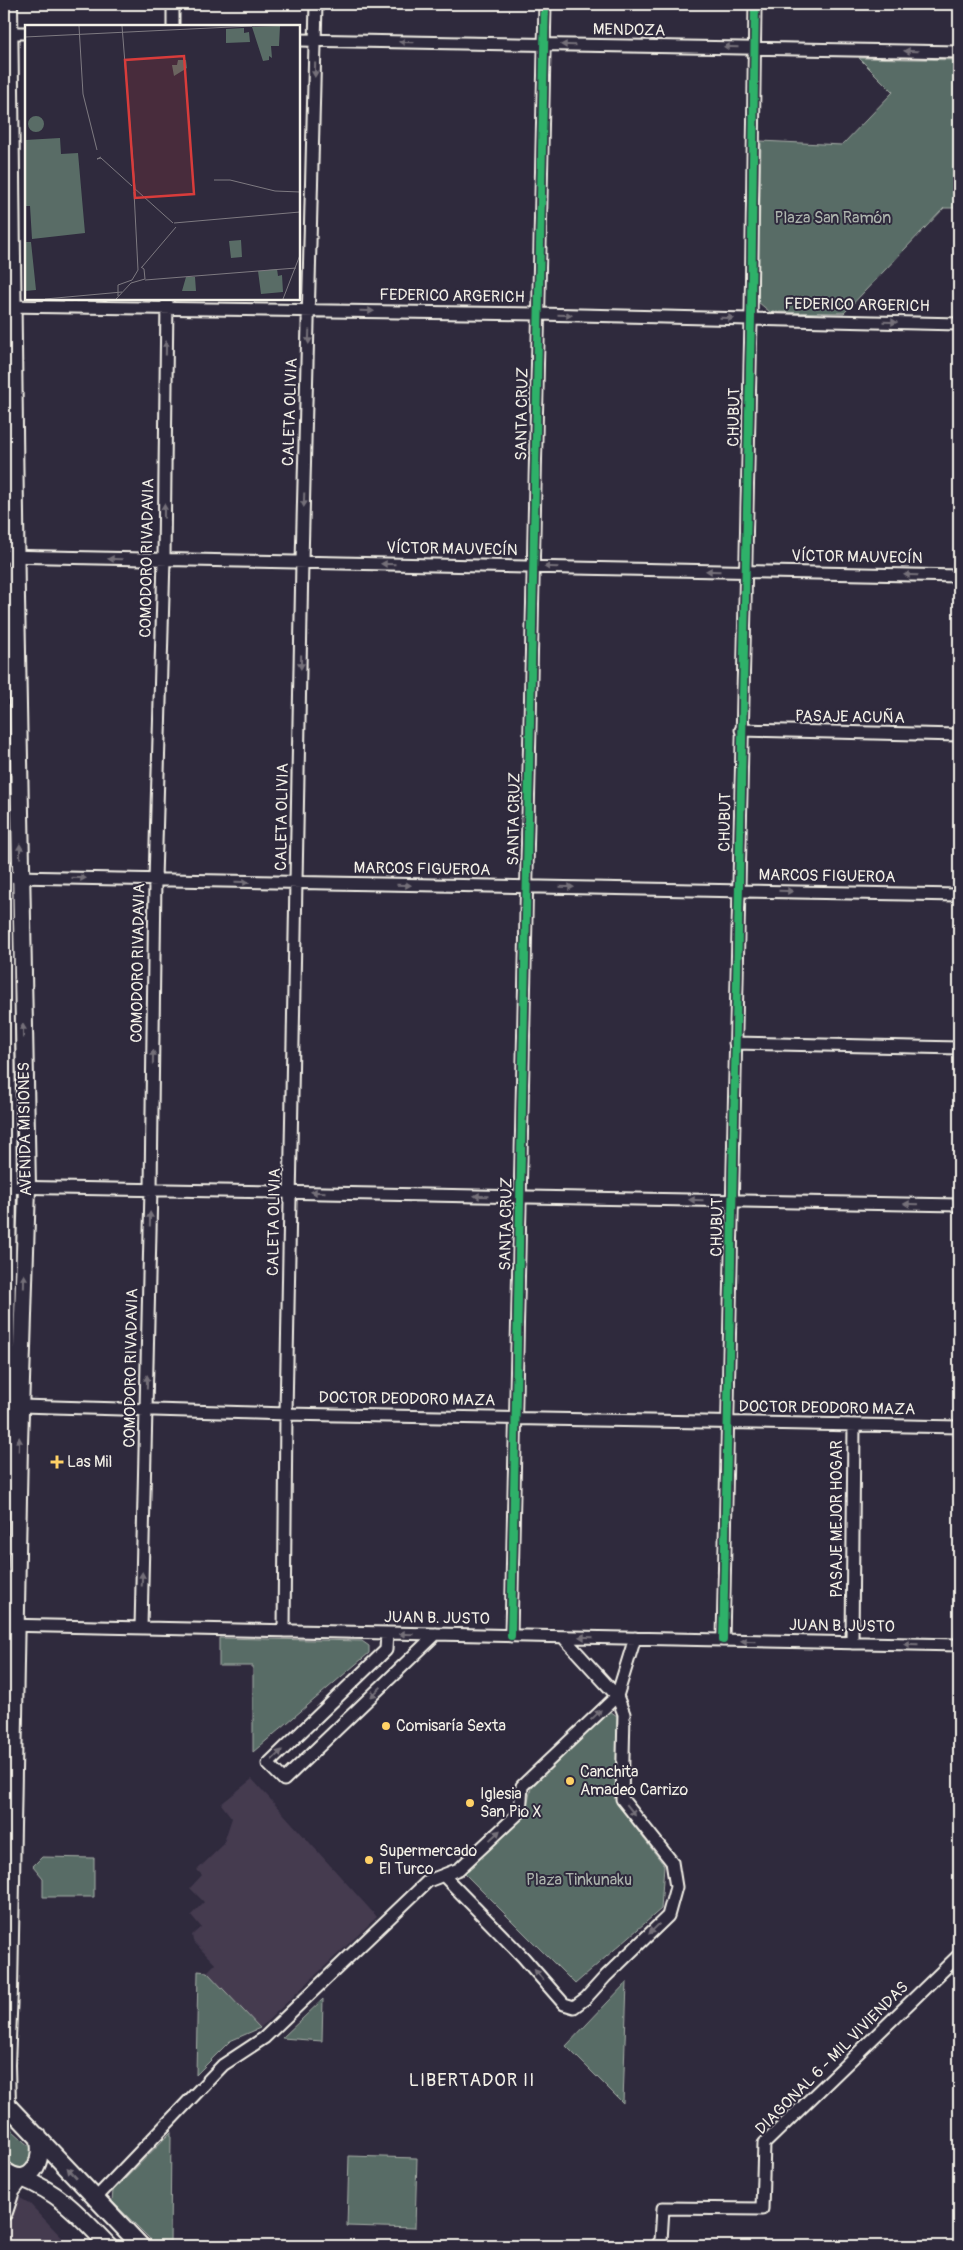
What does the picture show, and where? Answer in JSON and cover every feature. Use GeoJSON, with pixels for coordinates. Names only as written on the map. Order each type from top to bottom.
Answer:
{"type":"FeatureCollection","features":[{"type":"Feature","properties":{"kind":"main road","name":"AVENIDA MISIONES"},"geometry":{"type":"LineString","coordinates":[[6,2101],[9,1990],[10,1625],[10,1408],[6,1187],[10,557],[8,306],[13,33],[9,4]]}},
{"type":"Feature","properties":{"kind":"main road","name":"AVENIDA MISIONES"},"geometry":{"type":"LineString","coordinates":[[4,868],[9,877],[26,1187],[4,1502]]}},
{"type":"Feature","properties":{"kind":"main road"},"geometry":{"type":"LineString","coordinates":[[6,2101],[95,2199],[141,2246]]}},
{"type":"Feature","properties":{"kind":"main road"},"geometry":{"type":"LineString","coordinates":[[4,2212],[11,2191],[22,2178],[34,2169],[40,2159],[41,2146],[38,2136]]}},
{"type":"Feature","properties":{"kind":"main road"},"geometry":{"type":"LineString","coordinates":[[4,2170],[13,2176],[41,2186],[66,2202],[109,2246]]}},
{"type":"Feature","properties":{"kind":"street"},"geometry":{"type":"LineString","coordinates":[[173,4],[173,25]]}},
{"type":"Feature","properties":{"kind":"street","name":"CALETA OLIVIA"},"geometry":{"type":"LineString","coordinates":[[284,1631],[286,1414],[302,562],[310,310],[316,4]]}},
{"type":"Feature","properties":{"kind":"street","name":"SANTA CRUZ"},"geometry":{"type":"LineString","coordinates":[[511,1636],[545,4]]}},
{"type":"Feature","properties":{"kind":"street","name":"CHUBUT"},"geometry":{"type":"LineString","coordinates":[[723,1640],[744,571],[751,319],[755,4]]}},
{"type":"Feature","properties":{"kind":"street","name":"MENDOZA"},"geometry":{"type":"LineString","coordinates":[[300,40],[959,52]]}},
{"type":"Feature","properties":{"kind":"street","name":"FEDERICO ARGERICH"},"geometry":{"type":"LineString","coordinates":[[8,306],[167,303],[310,310],[959,324]]}},
{"type":"Feature","properties":{"kind":"street","name":"COMODORO RIVADAVIA"},"geometry":{"type":"LineString","coordinates":[[141,1628],[147,1410],[155,880],[164,560],[167,303]]}},
{"type":"Feature","properties":{"kind":"street","name":"VÍCTOR MAUVECÍN"},"geometry":{"type":"LineString","coordinates":[[10,557],[959,576]]}},
{"type":"Feature","properties":{"kind":"street","name":"PASAJE ACUÑA"},"geometry":{"type":"LineString","coordinates":[[741,730],[959,735]]}},
{"type":"Feature","properties":{"kind":"street","name":"MARCOS FIGUEROA"},"geometry":{"type":"LineString","coordinates":[[9,877],[959,895]]}},
{"type":"Feature","properties":{"kind":"street"},"geometry":{"type":"LineString","coordinates":[[735,1043],[959,1048]]}},
{"type":"Feature","properties":{"kind":"street"},"geometry":{"type":"LineString","coordinates":[[6,1187],[151,1188],[959,1205]]}},
{"type":"Feature","properties":{"kind":"street","name":"DOCTOR DEODORO MAZA"},"geometry":{"type":"LineString","coordinates":[[10,1408],[959,1427]]}},
{"type":"Feature","properties":{"kind":"street","name":"PASAJE MEJOR HOGAR"},"geometry":{"type":"LineString","coordinates":[[852,1643],[854,1425]]}},
{"type":"Feature","properties":{"kind":"street","name":"JUAN B. JUSTO"},"geometry":{"type":"LineString","coordinates":[[10,1625],[959,1645]]}},
{"type":"Feature","properties":{"kind":"street"},"geometry":{"type":"LineString","coordinates":[[387,1633],[386,1650],[268,1764],[284,1780],[436,1634]]}},
{"type":"Feature","properties":{"kind":"street"},"geometry":{"type":"LineString","coordinates":[[443,1874],[523,1957],[564,2004],[574,2007],[586,1998],[668,1916],[676,1887],[672,1862],[622,1799],[624,1714],[617,1696],[564,1637]]}},
{"type":"Feature","properties":{"kind":"street"},"geometry":{"type":"LineString","coordinates":[[95,2199],[224,2064],[264,2038],[428,1881],[459,1869],[520,1812],[522,1786],[617,1696],[635,1638]]}},
{"type":"Feature","properties":{"kind":"street","name":"DIAGONAL 6 - MIL VIVIENDAS"},"geometry":{"type":"LineString","coordinates":[[656,2246],[661,2242],[663,2208],[762,2209],[764,2144],[959,1955]]}},
{"type":"Feature","properties":{"kind":"shaded area"},"geometry":{"type":"Polygon","coordinates":[[[252,1779],[377,1917],[260,2028],[207,1972],[215,1964],[193,1941],[192,1935],[201,1927],[191,1915],[204,1902],[190,1888],[202,1875],[197,1870],[223,1845],[232,1818],[221,1804],[252,1779]]]}},
{"type":"Feature","properties":{"kind":"shaded area"},"geometry":{"type":"Polygon","coordinates":[[[4,2189],[29,2203],[70,2246],[4,2246],[4,2189]]]}},
{"type":"Feature","properties":{"kind":"green space","name":"Plaza San Ramón"},"geometry":{"type":"Polygon","coordinates":[[[859,58],[959,60],[959,208],[944,208],[844,313],[770,312],[758,302],[761,141],[842,145],[893,92],[859,58]]]}},
{"type":"Feature","properties":{"kind":"green space"},"geometry":{"type":"Polygon","coordinates":[[[219,1638],[362,1641],[369,1646],[369,1653],[253,1752],[253,1666],[219,1666],[219,1638]]]}},
{"type":"Feature","properties":{"kind":"green space","name":"Plaza Tinkunaku"},"geometry":{"type":"Polygon","coordinates":[[[610,1711],[617,1716],[617,1804],[664,1865],[661,1909],[575,1984],[464,1873],[525,1816],[531,1788],[610,1711]]]}},
{"type":"Feature","properties":{"kind":"green space"},"geometry":{"type":"Polygon","coordinates":[[[42,1857],[94,1858],[94,1897],[43,1897],[43,1878],[33,1866],[42,1857]]]}},
{"type":"Feature","properties":{"kind":"green space"},"geometry":{"type":"Polygon","coordinates":[[[198,1971],[207,1972],[260,2028],[230,2041],[196,2075],[198,1971]]]}},
{"type":"Feature","properties":{"kind":"green space"},"geometry":{"type":"Polygon","coordinates":[[[627,1982],[623,2103],[566,2046],[627,1982]]]}},
{"type":"Feature","properties":{"kind":"green space"},"geometry":{"type":"Polygon","coordinates":[[[323,1999],[322,2041],[282,2038],[323,1999]]]}},
{"type":"Feature","properties":{"kind":"green space"},"geometry":{"type":"Polygon","coordinates":[[[4,2113],[12,2124],[13,2131],[32,2148],[32,2156],[25,2167],[16,2168],[4,2163],[4,2113]]]}},
{"type":"Feature","properties":{"kind":"green space"},"geometry":{"type":"Polygon","coordinates":[[[171,2132],[170,2246],[157,2246],[112,2201],[113,2191],[171,2132]]]}},
{"type":"Feature","properties":{"kind":"green space"},"geometry":{"type":"Polygon","coordinates":[[[349,2156],[417,2158],[415,2228],[347,2226],[349,2156]]]}},
{"type":"Feature","properties":{"kind":"cycle path"},"geometry":{"type":"LineString","coordinates":[[511,1636],[545,4]]}},
{"type":"Feature","properties":{"kind":"cycle path"},"geometry":{"type":"LineString","coordinates":[[723,1640],[751,319],[755,4]]}},
{"type":"Feature","properties":{"kind":"place","name":"Las Mil"},"geometry":{"type":"Point","coordinates":[57,1462]}},
{"type":"Feature","properties":{"kind":"place","name":"Comisaría Sexta"},"geometry":{"type":"Point","coordinates":[386,1726]}},
{"type":"Feature","properties":{"kind":"place","name":"Canchita Amadeo Carrizo"},"geometry":{"type":"Point","coordinates":[570,1781]}},
{"type":"Feature","properties":{"kind":"place","name":"Iglesia San Pio X"},"geometry":{"type":"Point","coordinates":[470,1803]}},
{"type":"Feature","properties":{"kind":"place","name":"Supermercado El Turco"},"geometry":{"type":"Point","coordinates":[369,1860]}},
{"type":"Feature","properties":{"kind":"district","name":"LIBERTADOR II"},"geometry":{"type":"Point","coordinates":[472,2080]}}]}
